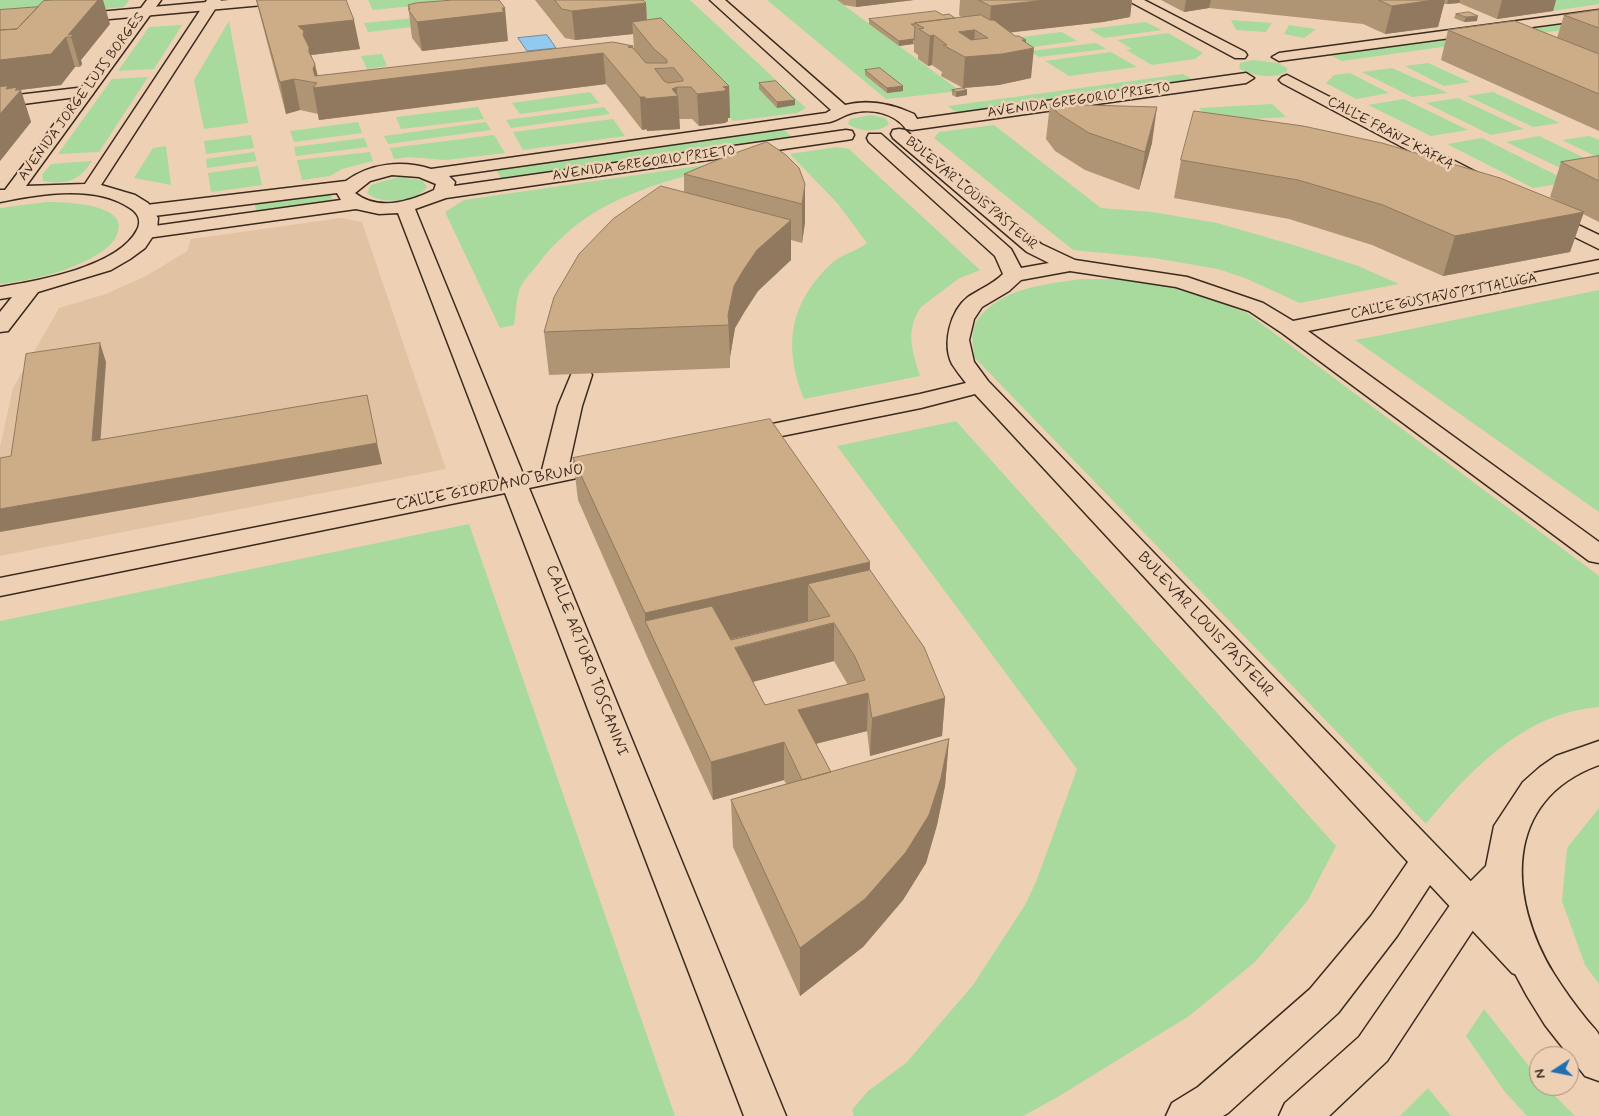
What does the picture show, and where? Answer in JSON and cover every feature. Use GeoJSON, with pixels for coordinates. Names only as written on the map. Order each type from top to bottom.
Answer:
{"type":"FeatureCollection","features":[{"type":"Feature","properties":{"kind":"street"},"geometry":{"type":"LineString","coordinates":[[0,25],[190,0]]}},
{"type":"Feature","properties":{"kind":"street"},"geometry":{"type":"LineString","coordinates":[[150,5],[274,0]]}},
{"type":"Feature","properties":{"kind":"street"},"geometry":{"type":"LineString","coordinates":[[717,0],[836,114],[828,122],[830,127],[846,135]]}},
{"type":"Feature","properties":{"kind":"street"},"geometry":{"type":"LineString","coordinates":[[1134,0],[1259,55]]}},
{"type":"Feature","properties":{"kind":"street"},"geometry":{"type":"LineString","coordinates":[[90,190],[212,3]]}},
{"type":"Feature","properties":{"kind":"street","name":"AVENIDA JORGE LUIS BORGES"},"geometry":{"type":"LineString","coordinates":[[5,195],[86,92],[150,5]]}},
{"type":"Feature","properties":{"kind":"street"},"geometry":{"type":"LineString","coordinates":[[1287,77],[1246,78],[1226,69],[1222,64],[1228,59],[1599,14]]}},
{"type":"Feature","properties":{"kind":"street"},"geometry":{"type":"LineString","coordinates":[[1450,21],[1473,30]]}},
{"type":"Feature","properties":{"kind":"street"},"geometry":{"type":"LineString","coordinates":[[1482,44],[1599,28]]}},
{"type":"Feature","properties":{"kind":"street","name":"CALLE FRANZ KAFKA"},"geometry":{"type":"LineString","coordinates":[[1259,55],[1299,64],[1287,77],[1492,187]]}},
{"type":"Feature","properties":{"kind":"street","name":"AVENIDA GREGORIO PRIETO"},"geometry":{"type":"LineString","coordinates":[[354,204],[379,208],[405,207],[425,202],[442,193],[846,135],[875,138],[905,130],[1246,78]]}},
{"type":"Feature","properties":{"kind":"street"},"geometry":{"type":"LineString","coordinates":[[848,91],[866,107]]}},
{"type":"Feature","properties":{"kind":"street"},"geometry":{"type":"LineString","coordinates":[[0,102],[86,92]]}},
{"type":"Feature","properties":{"kind":"street","name":"AVENIDA GREGORIO PRIETO"},"geometry":{"type":"LineString","coordinates":[[350,185],[371,174],[393,170],[413,169],[435,174],[836,114],[866,107],[894,111]]}},
{"type":"Feature","properties":{"kind":"street"},"geometry":{"type":"LineString","coordinates":[[894,111],[924,107]]}},
{"type":"Feature","properties":{"kind":"street","name":"BULEVAR LOUIS PASTEUR"},"geometry":{"type":"LineString","coordinates":[[894,111],[908,117],[905,130],[1034,248],[1070,265],[1180,281],[1256,307],[1290,328],[1599,556]]}},
{"type":"Feature","properties":{"kind":"street","name":"BULEVAR LOUIS PASTEUR"},"geometry":{"type":"LineString","coordinates":[[875,138],[1004,253],[1014,275]]}},
{"type":"Feature","properties":{"kind":"street"},"geometry":{"type":"LineString","coordinates":[[435,174],[446,182],[442,193]]}},
{"type":"Feature","properties":{"kind":"street"},"geometry":{"type":"LineString","coordinates":[[146,211],[350,185]]}},
{"type":"Feature","properties":{"kind":"street"},"geometry":{"type":"LineString","coordinates":[[350,185],[345,194],[354,204]]}},
{"type":"Feature","properties":{"kind":"street"},"geometry":{"type":"LineString","coordinates":[[0,293],[30,289],[71,278],[107,264],[132,248],[147,232],[150,221],[146,211],[136,202],[121,195],[90,190],[43,190],[5,195]]}},
{"type":"Feature","properties":{"kind":"street"},"geometry":{"type":"LineString","coordinates":[[147,232],[354,204]]}},
{"type":"Feature","properties":{"kind":"street"},"geometry":{"type":"LineString","coordinates":[[1527,206],[1599,243]]}},
{"type":"Feature","properties":{"kind":"street","name":"CALLE ARTURO TOSCANINI"},"geometry":{"type":"LineString","coordinates":[[405,207],[516,483],[765,1116]]}},
{"type":"Feature","properties":{"kind":"street","name":"BULEVAR LOUIS PASTEUR"},"geometry":{"type":"LineString","coordinates":[[1070,265],[1014,275],[1002,287],[974,303],[963,319],[958,340],[963,363],[980,386],[1529,966]]}},
{"type":"Feature","properties":{"kind":"street","name":"CALLE GUSTAVO PITTALUGA"},"geometry":{"type":"LineString","coordinates":[[1290,328],[1599,266]]}},
{"type":"Feature","properties":{"kind":"street"},"geometry":{"type":"LineString","coordinates":[[0,326],[30,289]]}},
{"type":"Feature","properties":{"kind":"street"},"geometry":{"type":"LineString","coordinates":[[554,476],[570,406],[581,374]]}},
{"type":"Feature","properties":{"kind":"street"},"geometry":{"type":"LineString","coordinates":[[716,442],[921,401],[980,386]]}},
{"type":"Feature","properties":{"kind":"street","name":"CALLE GIORDANO BRUNO"},"geometry":{"type":"LineString","coordinates":[[0,586],[638,458]]}},
{"type":"Feature","properties":{"kind":"street"},"geometry":{"type":"LineString","coordinates":[[1599,752],[1564,766],[1531,793],[1510,828],[1503,871],[1509,916],[1529,966],[1558,1013],[1599,1063]]}},
{"type":"Feature","properties":{"kind":"street"},"geometry":{"type":"LineString","coordinates":[[1187,1116],[1213,1100],[1324,1001],[1384,926],[1429,859]]}},
{"type":"Feature","properties":{"kind":"street"},"geometry":{"type":"LineString","coordinates":[[1300,1116],[1373,1049],[1470,905],[1503,871]]}},
{"type":"Feature","properties":{"kind":"shaded area"},"geometry":{"type":"Polygon","coordinates":[[[341,218],[362,222],[446,469],[0,556],[0,447],[13,388],[59,308],[106,294],[148,275],[187,251],[191,239],[341,218]]]}},
{"type":"Feature","properties":{"kind":"green space"},"geometry":{"type":"Polygon","coordinates":[[[0,0],[129,0],[124,7],[0,17],[0,0]]]}},
{"type":"Feature","properties":{"kind":"green space"},"geometry":{"type":"Polygon","coordinates":[[[368,0],[440,0],[442,3],[373,10],[368,0]]]}},
{"type":"Feature","properties":{"kind":"green space"},"geometry":{"type":"Polygon","coordinates":[[[621,0],[690,0],[806,108],[797,113],[733,121],[621,0]]]}},
{"type":"Feature","properties":{"kind":"green space"},"geometry":{"type":"Polygon","coordinates":[[[767,0],[837,0],[960,91],[886,99],[767,0]]]}},
{"type":"Feature","properties":{"kind":"green space"},"geometry":{"type":"Polygon","coordinates":[[[1522,0],[1599,0],[1599,4],[1553,11],[1522,0]]]}},
{"type":"Feature","properties":{"kind":"green space"},"geometry":{"type":"Polygon","coordinates":[[[434,16],[439,24],[368,32],[364,23],[434,16]]]}},
{"type":"Feature","properties":{"kind":"green space"},"geometry":{"type":"Polygon","coordinates":[[[1599,16],[1599,25],[1342,61],[1328,54],[1599,16]]]}},
{"type":"Feature","properties":{"kind":"green space"},"geometry":{"type":"Polygon","coordinates":[[[1231,20],[1272,23],[1266,32],[1236,30],[1231,20]]]}},
{"type":"Feature","properties":{"kind":"green space"},"geometry":{"type":"Polygon","coordinates":[[[229,21],[248,123],[204,129],[194,80],[229,21]]]}},
{"type":"Feature","properties":{"kind":"green space"},"geometry":{"type":"Polygon","coordinates":[[[1146,22],[1162,30],[1104,38],[1089,29],[1146,22]]]}},
{"type":"Feature","properties":{"kind":"green space"},"geometry":{"type":"Polygon","coordinates":[[[182,25],[154,69],[118,71],[149,27],[182,25]]]}},
{"type":"Feature","properties":{"kind":"green space"},"geometry":{"type":"Polygon","coordinates":[[[1289,25],[1316,29],[1304,38],[1284,34],[1289,25]]]}},
{"type":"Feature","properties":{"kind":"green space"},"geometry":{"type":"Polygon","coordinates":[[[1062,32],[1077,41],[1011,50],[996,40],[1062,32]]]}},
{"type":"Feature","properties":{"kind":"green space"},"geometry":{"type":"Polygon","coordinates":[[[1168,33],[1203,53],[1195,59],[1152,65],[1126,50],[1132,49],[1117,40],[1168,33]]]}},
{"type":"Feature","properties":{"kind":"green space"},"geometry":{"type":"Polygon","coordinates":[[[1096,43],[1106,49],[1039,57],[1030,51],[1096,43]]]}},
{"type":"Feature","properties":{"kind":"green space"},"geometry":{"type":"Polygon","coordinates":[[[1111,52],[1137,67],[1069,76],[1045,61],[1111,52]]]}},
{"type":"Feature","properties":{"kind":"green space"},"geometry":{"type":"Polygon","coordinates":[[[382,54],[387,66],[367,69],[361,56],[382,54]]]}},
{"type":"Feature","properties":{"kind":"green space"},"geometry":{"type":"Polygon","coordinates":[[[1253,60],[1278,63],[1287,68],[1287,71],[1282,74],[1263,76],[1239,68],[1240,63],[1253,60]]]}},
{"type":"Feature","properties":{"kind":"green space"},"geometry":{"type":"Polygon","coordinates":[[[1428,63],[1470,82],[1444,86],[1405,66],[1428,63]]]}},
{"type":"Feature","properties":{"kind":"green space"},"geometry":{"type":"Polygon","coordinates":[[[1392,68],[1448,93],[1412,97],[1362,72],[1392,68]]]}},
{"type":"Feature","properties":{"kind":"green space"},"geometry":{"type":"Polygon","coordinates":[[[1350,73],[1389,93],[1356,99],[1326,83],[1334,75],[1350,73]]]}},
{"type":"Feature","properties":{"kind":"green space"},"geometry":{"type":"Polygon","coordinates":[[[1183,74],[1196,81],[960,115],[948,106],[1183,74]]]}},
{"type":"Feature","properties":{"kind":"green space"},"geometry":{"type":"Polygon","coordinates":[[[148,77],[99,152],[58,154],[112,79],[148,77]]]}},
{"type":"Feature","properties":{"kind":"green space"},"geometry":{"type":"Polygon","coordinates":[[[590,92],[599,103],[520,114],[512,103],[590,92]]]}},
{"type":"Feature","properties":{"kind":"green space"},"geometry":{"type":"Polygon","coordinates":[[[1493,92],[1560,123],[1533,127],[1467,96],[1493,92]]]}},
{"type":"Feature","properties":{"kind":"green space"},"geometry":{"type":"Polygon","coordinates":[[[1458,98],[1524,129],[1491,135],[1426,103],[1458,98]]]}},
{"type":"Feature","properties":{"kind":"green space"},"geometry":{"type":"Polygon","coordinates":[[[1404,99],[1468,130],[1431,136],[1368,105],[1404,99]]]}},
{"type":"Feature","properties":{"kind":"green space"},"geometry":{"type":"Polygon","coordinates":[[[1272,104],[1286,117],[1212,121],[1199,108],[1272,104]]]}},
{"type":"Feature","properties":{"kind":"green space"},"geometry":{"type":"Polygon","coordinates":[[[478,107],[484,119],[401,129],[396,117],[478,107]]]}},
{"type":"Feature","properties":{"kind":"green space"},"geometry":{"type":"Polygon","coordinates":[[[604,107],[610,114],[511,128],[506,120],[604,107]]]}},
{"type":"Feature","properties":{"kind":"green space"},"geometry":{"type":"Polygon","coordinates":[[[871,115],[885,118],[889,124],[880,129],[863,130],[848,124],[850,119],[871,115]]]}},
{"type":"Feature","properties":{"kind":"green space"},"geometry":{"type":"Polygon","coordinates":[[[613,119],[625,136],[523,150],[513,132],[613,119]]]}},
{"type":"Feature","properties":{"kind":"green space"},"geometry":{"type":"Polygon","coordinates":[[[358,122],[362,133],[294,142],[290,131],[358,122]]]}},
{"type":"Feature","properties":{"kind":"green space"},"geometry":{"type":"Polygon","coordinates":[[[486,122],[491,130],[388,144],[384,136],[486,122]]]}},
{"type":"Feature","properties":{"kind":"green space"},"geometry":{"type":"Polygon","coordinates":[[[994,125],[1101,208],[1152,212],[1217,223],[1358,266],[1399,284],[1300,303],[1245,278],[1218,269],[1154,258],[1073,250],[934,138],[939,132],[994,125]]]}},
{"type":"Feature","properties":{"kind":"green space"},"geometry":{"type":"Polygon","coordinates":[[[783,129],[793,138],[501,179],[496,169],[783,129]]]}},
{"type":"Feature","properties":{"kind":"green space"},"geometry":{"type":"Polygon","coordinates":[[[251,135],[254,148],[206,154],[204,141],[251,135]]]}},
{"type":"Feature","properties":{"kind":"green space"},"geometry":{"type":"Polygon","coordinates":[[[494,135],[505,153],[446,160],[409,157],[394,159],[390,148],[494,135]]]}},
{"type":"Feature","properties":{"kind":"green space"},"geometry":{"type":"Polygon","coordinates":[[[1539,136],[1599,165],[1583,179],[1506,142],[1539,136]]]}},
{"type":"Feature","properties":{"kind":"green space"},"geometry":{"type":"Polygon","coordinates":[[[1589,136],[1599,140],[1599,158],[1562,140],[1589,136]]]}},
{"type":"Feature","properties":{"kind":"green space"},"geometry":{"type":"Polygon","coordinates":[[[364,138],[368,147],[296,156],[294,147],[364,138]]]}},
{"type":"Feature","properties":{"kind":"green space"},"geometry":{"type":"Polygon","coordinates":[[[1482,138],[1570,182],[1533,188],[1447,144],[1482,138]]]}},
{"type":"Feature","properties":{"kind":"green space"},"geometry":{"type":"Polygon","coordinates":[[[166,146],[171,185],[134,178],[153,148],[166,146]]]}},
{"type":"Feature","properties":{"kind":"green space"},"geometry":{"type":"Polygon","coordinates":[[[837,147],[849,149],[980,270],[958,279],[921,307],[913,324],[912,332],[913,349],[920,376],[804,399],[793,361],[792,343],[794,325],[799,309],[807,292],[833,262],[867,243],[838,204],[790,154],[837,147]]]}},
{"type":"Feature","properties":{"kind":"green space"},"geometry":{"type":"Polygon","coordinates":[[[254,152],[257,161],[207,168],[206,159],[254,152]]]}},
{"type":"Feature","properties":{"kind":"green space"},"geometry":{"type":"Polygon","coordinates":[[[370,152],[373,161],[342,169],[330,176],[302,180],[297,160],[370,152]]]}},
{"type":"Feature","properties":{"kind":"green space"},"geometry":{"type":"Polygon","coordinates":[[[747,159],[633,193],[607,205],[583,220],[560,239],[525,280],[520,287],[518,295],[514,325],[500,328],[445,212],[464,200],[747,159]]]}},
{"type":"Feature","properties":{"kind":"green space"},"geometry":{"type":"Polygon","coordinates":[[[92,161],[82,173],[72,180],[66,182],[43,181],[42,175],[51,164],[92,161]]]}},
{"type":"Feature","properties":{"kind":"green space"},"geometry":{"type":"Polygon","coordinates":[[[258,166],[262,185],[211,192],[208,173],[258,166]]]}},
{"type":"Feature","properties":{"kind":"green space"},"geometry":{"type":"Polygon","coordinates":[[[398,177],[422,180],[427,187],[415,196],[398,201],[380,199],[367,193],[371,185],[398,177]]]}},
{"type":"Feature","properties":{"kind":"green space"},"geometry":{"type":"Polygon","coordinates":[[[327,194],[332,199],[324,204],[257,213],[254,202],[327,194]]]}},
{"type":"Feature","properties":{"kind":"green space"},"geometry":{"type":"Polygon","coordinates":[[[46,202],[91,206],[113,215],[118,222],[116,237],[104,250],[78,264],[39,277],[0,284],[0,208],[46,202]]]}},
{"type":"Feature","properties":{"kind":"green space"},"geometry":{"type":"Polygon","coordinates":[[[1081,279],[1133,279],[1184,287],[1247,313],[1599,576],[1599,707],[1572,711],[1547,720],[1523,732],[1481,764],[1461,783],[1426,824],[974,357],[973,337],[975,323],[999,300],[1025,289],[1081,279]]]}},
{"type":"Feature","properties":{"kind":"green space"},"geometry":{"type":"Polygon","coordinates":[[[1599,290],[1599,512],[1355,340],[1377,336],[1599,290]]]}},
{"type":"Feature","properties":{"kind":"green space"},"geometry":{"type":"Polygon","coordinates":[[[956,421],[1336,846],[1308,900],[1255,962],[1189,1016],[1056,1098],[1023,1116],[854,1116],[852,1110],[868,1091],[906,1063],[973,985],[1025,905],[1036,882],[1077,769],[837,446],[956,421]]]}},
{"type":"Feature","properties":{"kind":"green space"},"geometry":{"type":"Polygon","coordinates":[[[469,524],[675,1116],[0,1116],[0,621],[469,524]]]}},
{"type":"Feature","properties":{"kind":"green space"},"geometry":{"type":"Polygon","coordinates":[[[1599,808],[1599,984],[1585,965],[1562,901],[1567,848],[1599,808]]]}},
{"type":"Feature","properties":{"kind":"green space"},"geometry":{"type":"Polygon","coordinates":[[[1484,1009],[1529,1066],[1529,1096],[1555,1096],[1575,1116],[1527,1116],[1505,1092],[1466,1036],[1484,1009]]]}},
{"type":"Feature","properties":{"kind":"green space"},"geometry":{"type":"Polygon","coordinates":[[[1428,1088],[1451,1116],[1400,1116],[1428,1088]]]}},
{"type":"Feature","properties":{"kind":"water"},"geometry":{"type":"Polygon","coordinates":[[[547,35],[556,48],[527,51],[518,38],[547,35]]]}},
{"type":"Feature","properties":{"kind":"building"},"geometry":{"type":"Polygon","coordinates":[[[98,0],[68,35],[73,34],[71,37],[66,37],[51,54],[0,60],[0,30],[17,29],[43,1],[98,0]]]}},
{"type":"Feature","properties":{"kind":"building"},"geometry":{"type":"Polygon","coordinates":[[[257,0],[346,0],[354,20],[298,26],[304,31],[303,35],[315,64],[313,69],[315,76],[613,42],[633,46],[628,47],[633,48],[646,63],[667,63],[667,60],[654,49],[632,22],[661,18],[729,86],[723,87],[727,89],[724,91],[697,94],[691,87],[677,87],[672,89],[678,96],[645,99],[645,97],[640,97],[603,53],[313,88],[317,83],[294,79],[280,82],[257,0]],[[674,68],[655,69],[664,81],[668,83],[683,81],[674,68]]]}},
{"type":"Feature","properties":{"kind":"building"},"geometry":{"type":"Polygon","coordinates":[[[453,0],[499,0],[505,8],[502,8],[504,12],[417,22],[408,9],[410,9],[408,5],[416,3],[453,0]]]}},
{"type":"Feature","properties":{"kind":"building"},"geometry":{"type":"Polygon","coordinates":[[[555,0],[643,0],[646,3],[572,11],[562,9],[555,0]]]}},
{"type":"Feature","properties":{"kind":"building"},"geometry":{"type":"Polygon","coordinates":[[[979,0],[1046,0],[991,6],[979,0]]]}},
{"type":"Feature","properties":{"kind":"building"},"geometry":{"type":"Polygon","coordinates":[[[1379,0],[1434,0],[1392,6],[1379,0]]]}},
{"type":"Feature","properties":{"kind":"building"},"geometry":{"type":"Polygon","coordinates":[[[38,7],[17,29],[0,30],[0,10],[38,7]]]}},
{"type":"Feature","properties":{"kind":"building"},"geometry":{"type":"Polygon","coordinates":[[[1599,10],[1599,28],[1564,15],[1599,10]]]}},
{"type":"Feature","properties":{"kind":"building"},"geometry":{"type":"Polygon","coordinates":[[[936,11],[943,15],[949,14],[955,18],[911,24],[915,27],[914,40],[899,41],[869,19],[936,11]]]}},
{"type":"Feature","properties":{"kind":"building"},"geometry":{"type":"Polygon","coordinates":[[[1469,12],[1478,16],[1466,17],[1456,14],[1469,12]]]}},
{"type":"Feature","properties":{"kind":"building"},"geometry":{"type":"Polygon","coordinates":[[[981,15],[994,20],[1015,36],[1026,40],[1022,40],[1034,48],[1002,54],[965,57],[943,45],[947,45],[934,35],[930,36],[919,29],[924,28],[915,23],[981,15]],[[975,30],[959,32],[971,40],[988,38],[975,30]]]}},
{"type":"Feature","properties":{"kind":"building"},"geometry":{"type":"Polygon","coordinates":[[[1515,21],[1599,54],[1599,94],[1448,30],[1515,21]]]}},
{"type":"Feature","properties":{"kind":"building"},"geometry":{"type":"Polygon","coordinates":[[[880,68],[903,86],[887,88],[865,70],[880,68]]]}},
{"type":"Feature","properties":{"kind":"building"},"geometry":{"type":"Polygon","coordinates":[[[776,81],[795,100],[777,102],[759,83],[776,81]]]}},
{"type":"Feature","properties":{"kind":"building"},"geometry":{"type":"Polygon","coordinates":[[[8,86],[6,89],[18,87],[15,90],[21,90],[0,114],[0,87],[8,86]]]}},
{"type":"Feature","properties":{"kind":"building"},"geometry":{"type":"Polygon","coordinates":[[[963,88],[967,90],[956,92],[952,90],[963,88]]]}},
{"type":"Feature","properties":{"kind":"building"},"geometry":{"type":"Polygon","coordinates":[[[1050,104],[1157,107],[1145,152],[1089,133],[1059,114],[1050,104]]]}},
{"type":"Feature","properties":{"kind":"building"},"geometry":{"type":"Polygon","coordinates":[[[1194,111],[1303,126],[1382,143],[1500,178],[1584,212],[1455,236],[1383,205],[1298,180],[1181,160],[1194,111]]]}},
{"type":"Feature","properties":{"kind":"building"},"geometry":{"type":"Polygon","coordinates":[[[767,142],[786,155],[799,168],[805,184],[802,204],[684,174],[727,156],[767,142]]]}},
{"type":"Feature","properties":{"kind":"building"},"geometry":{"type":"Polygon","coordinates":[[[1599,156],[1599,181],[1561,162],[1599,156]]]}},
{"type":"Feature","properties":{"kind":"building"},"geometry":{"type":"Polygon","coordinates":[[[661,186],[791,220],[757,250],[744,269],[734,286],[728,315],[729,325],[544,332],[554,297],[579,254],[613,219],[661,186]]]}},
{"type":"Feature","properties":{"kind":"building"},"geometry":{"type":"Polygon","coordinates":[[[100,343],[92,441],[367,395],[377,443],[0,509],[0,458],[11,456],[26,354],[100,343]]]}},
{"type":"Feature","properties":{"kind":"building"},"geometry":{"type":"Polygon","coordinates":[[[770,419],[870,562],[645,613],[573,458],[770,419]]]}},
{"type":"Feature","properties":{"kind":"building"},"geometry":{"type":"Polygon","coordinates":[[[870,570],[924,647],[945,698],[872,718],[868,693],[798,710],[831,772],[802,780],[784,742],[711,762],[645,621],[712,606],[731,640],[830,616],[808,584],[870,570]],[[834,623],[735,648],[765,705],[865,680],[855,657],[834,623]]]}},
{"type":"Feature","properties":{"kind":"building"},"geometry":{"type":"Polygon","coordinates":[[[949,739],[941,778],[929,815],[906,852],[865,899],[800,948],[731,800],[949,739]]]}}]}
